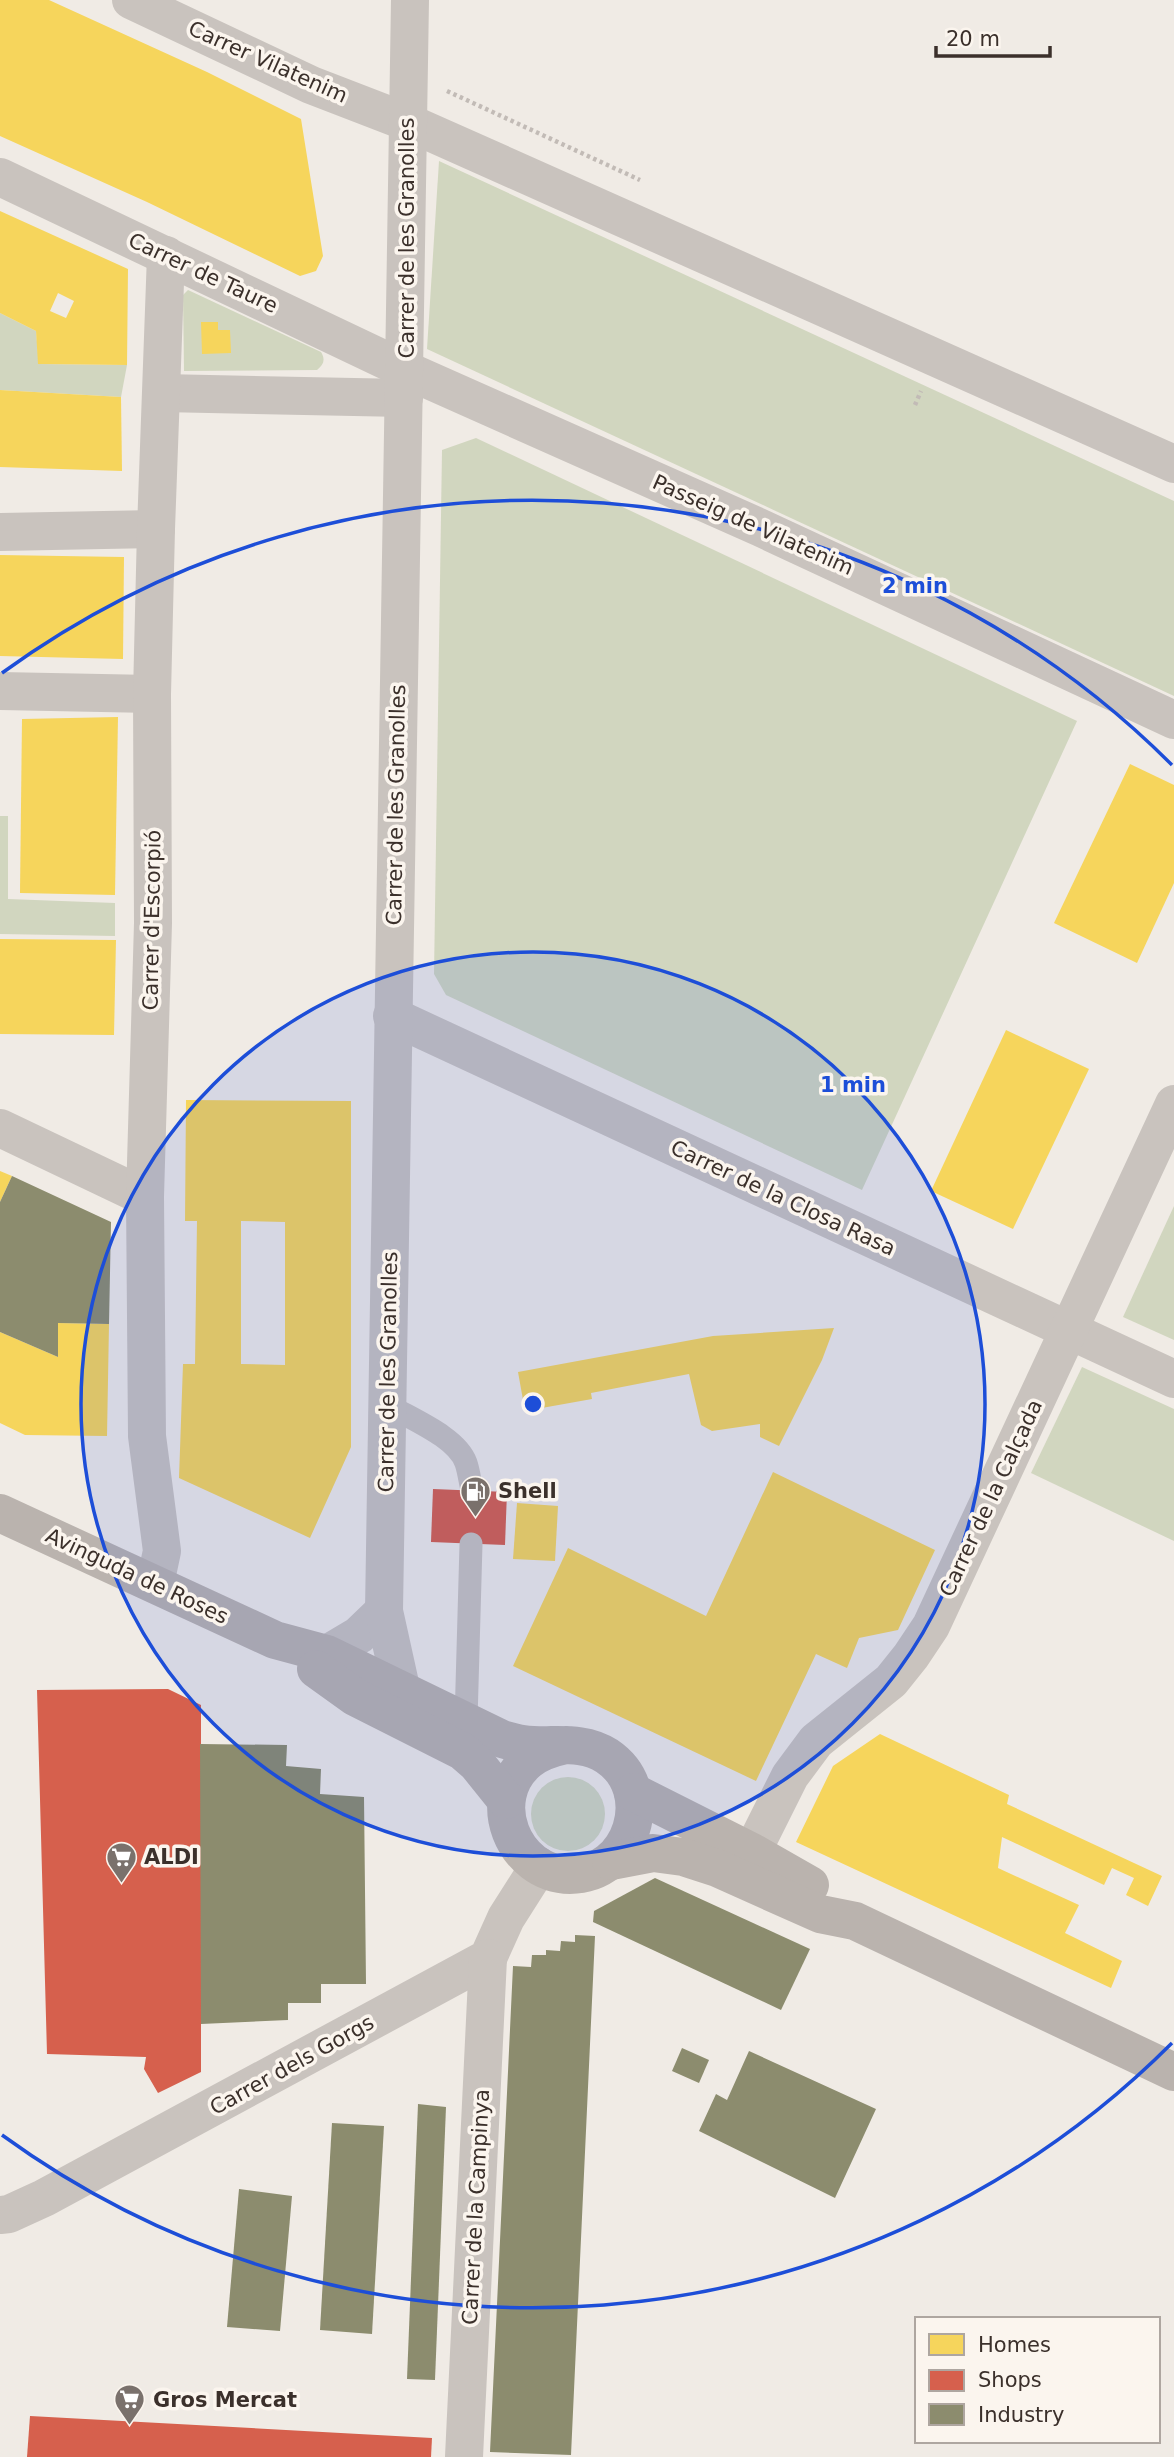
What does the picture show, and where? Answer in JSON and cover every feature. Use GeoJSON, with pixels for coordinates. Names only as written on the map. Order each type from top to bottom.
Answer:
{"type":"FeatureCollection","features":[{"type":"Feature","properties":{"kind":"main road","name":"Avinguda de Roses"},"geometry":{"type":"LineString","coordinates":[[0,1513],[275,1640]]}},
{"type":"Feature","properties":{"kind":"main road"},"geometry":{"type":"LineString","coordinates":[[275,1640],[327,1654],[502,1739],[523,1744],[566,1745],[581,1746],[608,1757],[623,1772],[633,1792],[636,1807],[634,1822],[626,1843],[611,1861],[598,1869],[568,1875],[539,1866],[523,1854],[512,1838],[506,1820],[506,1800],[513,1780],[526,1762],[545,1750],[566,1745]]}},
{"type":"Feature","properties":{"kind":"main road"},"geometry":{"type":"LineString","coordinates":[[275,1640],[355,1697],[462,1751],[477,1764],[506,1800]]}},
{"type":"Feature","properties":{"kind":"main road"},"geometry":{"type":"LineString","coordinates":[[633,1792],[752,1852],[817,1889],[855,1922]]}},
{"type":"Feature","properties":{"kind":"main road"},"geometry":{"type":"LineString","coordinates":[[611,1861],[653,1853],[683,1857],[717,1868],[820,1914],[855,1922],[1174,2072]]}},
{"type":"Feature","properties":{"kind":"street","name":"Carrer Vilatenim"},"geometry":{"type":"LineString","coordinates":[[131,0],[311,85],[407,122]]}},
{"type":"Feature","properties":{"kind":"street","name":"Carrer de les Granolles"},"geometry":{"type":"LineString","coordinates":[[401,1688],[384,1611],[410,0]]}},
{"type":"Feature","properties":{"kind":"street"},"geometry":{"type":"LineString","coordinates":[[407,122],[1174,464]]}},
{"type":"Feature","properties":{"kind":"street","name":"Carrer de Taure"},"geometry":{"type":"LineString","coordinates":[[0,177],[166,255],[405,384]]}},
{"type":"Feature","properties":{"kind":"street","name":"Carrer d'Escorpió"},"geometry":{"type":"LineString","coordinates":[[155,1584],[162,1550],[147,1436],[145,1198],[153,923],[152,694],[166,255]]}},
{"type":"Feature","properties":{"kind":"street"},"geometry":{"type":"LineString","coordinates":[[162,393],[405,384]]}},
{"type":"Feature","properties":{"kind":"street","name":"Passeig de Vilatenim"},"geometry":{"type":"LineString","coordinates":[[405,384],[761,528],[1174,720]]}},
{"type":"Feature","properties":{"kind":"street"},"geometry":{"type":"LineString","coordinates":[[0,532],[156,529]]}},
{"type":"Feature","properties":{"kind":"street"},"geometry":{"type":"LineString","coordinates":[[0,691],[152,694]]}},
{"type":"Feature","properties":{"kind":"street","name":"Carrer de la Closa Rasa"},"geometry":{"type":"LineString","coordinates":[[392,1016],[1174,1380]]}},
{"type":"Feature","properties":{"kind":"street","name":"Carrer de la Calçada"},"geometry":{"type":"LineString","coordinates":[[752,1852],[790,1776],[816,1741],[891,1681],[931,1626],[1174,1104]]}},
{"type":"Feature","properties":{"kind":"street"},"geometry":{"type":"LineString","coordinates":[[0,1128],[145,1198]]}},
{"type":"Feature","properties":{"kind":"street"},"geometry":{"type":"LineString","coordinates":[[327,1654],[359,1635],[384,1611]]}},
{"type":"Feature","properties":{"kind":"street"},"geometry":{"type":"LineString","coordinates":[[488,1958],[512,1908],[539,1866]]}},
{"type":"Feature","properties":{"kind":"street","name":"Carrer dels Gorgs"},"geometry":{"type":"LineString","coordinates":[[0,2215],[9,2214],[55,2192],[488,1958]]}},
{"type":"Feature","properties":{"kind":"street","name":"Carrer de la Campinya"},"geometry":{"type":"LineString","coordinates":[[464,2457],[488,1958]]}},
{"type":"Feature","properties":{"kind":"lane"},"geometry":{"type":"LineString","coordinates":[[388,1405],[450,1441],[459,1450],[466,1463],[472,1490]]}},
{"type":"Feature","properties":{"kind":"lane"},"geometry":{"type":"LineString","coordinates":[[466,1721],[471,1544]]}},
{"type":"Feature","properties":{"kind":"green space"},"geometry":{"type":"Polygon","coordinates":[[[439,161],[1174,501],[1174,696],[427,349],[439,161]]]}},
{"type":"Feature","properties":{"kind":"green space"},"geometry":{"type":"Polygon","coordinates":[[[188,290],[321,352],[324,360],[322,364],[317,370],[184,371],[183,295],[188,290]]]}},
{"type":"Feature","properties":{"kind":"green space"},"geometry":{"type":"Polygon","coordinates":[[[0,313],[36,331],[39,364],[127,365],[121,397],[0,390],[0,313]]]}},
{"type":"Feature","properties":{"kind":"green space"},"geometry":{"type":"Polygon","coordinates":[[[476,438],[1077,721],[862,1190],[446,995],[434,974],[442,450],[476,438]]]}},
{"type":"Feature","properties":{"kind":"green space"},"geometry":{"type":"Polygon","coordinates":[[[0,816],[8,816],[8,899],[115,903],[115,936],[0,934],[0,816]]]}},
{"type":"Feature","properties":{"kind":"green space"},"geometry":{"type":"Polygon","coordinates":[[[1174,1206],[1174,1340],[1123,1317],[1174,1206]]]}},
{"type":"Feature","properties":{"kind":"green space"},"geometry":{"type":"Polygon","coordinates":[[[1082,1367],[1174,1409],[1174,1541],[1031,1473],[1082,1367]]]}},
{"type":"Feature","properties":{"kind":"green space"},"geometry":{"type":"Polygon","coordinates":[[[568,1777],[582,1780],[594,1788],[602,1800],[605,1814],[602,1828],[594,1840],[582,1848],[568,1851],[554,1848],[542,1840],[534,1828],[531,1814],[534,1800],[542,1788],[554,1780],[568,1777]]]}},
{"type":"Feature","properties":{"kind":"building: Homes"},"geometry":{"type":"Polygon","coordinates":[[[0,0],[49,0],[207,72],[301,119],[323,256],[316,271],[300,276],[147,202],[0,136],[0,0]]]}},
{"type":"Feature","properties":{"kind":"building: Homes"},"geometry":{"type":"Polygon","coordinates":[[[0,211],[128,269],[127,365],[38,364],[36,331],[0,313],[0,211]],[[58,293],[50,311],[66,318],[74,301],[58,293]]]}},
{"type":"Feature","properties":{"kind":"building: Homes"},"geometry":{"type":"Polygon","coordinates":[[[201,322],[218,322],[218,330],[230,330],[231,353],[202,354],[201,322]]]}},
{"type":"Feature","properties":{"kind":"building: Homes"},"geometry":{"type":"Polygon","coordinates":[[[0,390],[121,397],[122,471],[0,467],[0,390]]]}},
{"type":"Feature","properties":{"kind":"building: Homes"},"geometry":{"type":"Polygon","coordinates":[[[0,555],[124,557],[123,659],[0,656],[0,555]]]}},
{"type":"Feature","properties":{"kind":"building: Homes"},"geometry":{"type":"Polygon","coordinates":[[[118,717],[115,895],[20,893],[22,719],[118,717]]]}},
{"type":"Feature","properties":{"kind":"building: Homes"},"geometry":{"type":"Polygon","coordinates":[[[1130,764],[1174,785],[1174,883],[1137,963],[1054,923],[1130,764]]]}},
{"type":"Feature","properties":{"kind":"building: Homes"},"geometry":{"type":"Polygon","coordinates":[[[0,939],[116,940],[114,1035],[0,1034],[0,939]]]}},
{"type":"Feature","properties":{"kind":"building: Homes"},"geometry":{"type":"Polygon","coordinates":[[[1006,1030],[1089,1069],[1013,1229],[931,1191],[1006,1030]]]}},
{"type":"Feature","properties":{"kind":"building: Homes"},"geometry":{"type":"Polygon","coordinates":[[[186,1100],[351,1101],[351,1447],[310,1538],[179,1478],[183,1364],[195,1364],[197,1221],[185,1221],[186,1100]],[[241,1221],[241,1364],[285,1365],[285,1222],[241,1221]]]}},
{"type":"Feature","properties":{"kind":"building: Homes"},"geometry":{"type":"Polygon","coordinates":[[[0,1171],[12,1176],[0,1202],[0,1171]]]}},
{"type":"Feature","properties":{"kind":"building: Homes"},"geometry":{"type":"Polygon","coordinates":[[[58,1323],[109,1324],[107,1436],[25,1435],[0,1423],[0,1332],[58,1357],[58,1323]]]}},
{"type":"Feature","properties":{"kind":"building: Homes"},"geometry":{"type":"Polygon","coordinates":[[[834,1328],[822,1360],[779,1446],[760,1437],[760,1424],[712,1431],[701,1425],[689,1374],[591,1393],[592,1399],[525,1411],[518,1372],[713,1336],[834,1328]]]}},
{"type":"Feature","properties":{"kind":"building: Homes"},"geometry":{"type":"Polygon","coordinates":[[[773,1472],[935,1550],[898,1630],[859,1638],[847,1668],[816,1654],[756,1781],[513,1666],[568,1548],[706,1616],[773,1472]]]}},
{"type":"Feature","properties":{"kind":"building: Homes"},"geometry":{"type":"Polygon","coordinates":[[[517,1503],[558,1506],[555,1561],[513,1559],[517,1503]]]}},
{"type":"Feature","properties":{"kind":"building: Homes"},"geometry":{"type":"Polygon","coordinates":[[[880,1734],[1009,1795],[1007,1804],[1162,1876],[1148,1906],[1126,1895],[1134,1878],[1112,1868],[1104,1885],[1002,1837],[998,1868],[1079,1905],[1065,1933],[1122,1961],[1111,1988],[796,1842],[833,1766],[880,1734]]]}},
{"type":"Feature","properties":{"kind":"building: Shops"},"geometry":{"type":"Polygon","coordinates":[[[433,1489],[507,1492],[505,1545],[431,1542],[433,1489]]]}},
{"type":"Feature","properties":{"kind":"building: Shops","name":"ALDI"},"geometry":{"type":"Polygon","coordinates":[[[168,1689],[201,1705],[201,2072],[158,2093],[144,2069],[146,2057],[47,2054],[37,1690],[168,1689]]]}},
{"type":"Feature","properties":{"kind":"building: Shops","name":"Gros Mercat"},"geometry":{"type":"Polygon","coordinates":[[[30,2416],[432,2438],[431,2457],[27,2457],[30,2416]]]}},
{"type":"Feature","properties":{"kind":"building: Industry"},"geometry":{"type":"Polygon","coordinates":[[[12,1176],[111,1222],[109,1324],[58,1323],[58,1357],[0,1332],[0,1202],[12,1176]]]}},
{"type":"Feature","properties":{"kind":"building: Industry"},"geometry":{"type":"Polygon","coordinates":[[[200,1744],[287,1745],[286,1766],[321,1769],[320,1794],[364,1797],[366,1984],[321,1984],[321,2003],[288,2003],[288,2020],[201,2024],[200,1744]]]}},
{"type":"Feature","properties":{"kind":"building: Industry"},"geometry":{"type":"Polygon","coordinates":[[[655,1878],[810,1949],[781,2010],[593,1922],[594,1911],[655,1878]]]}},
{"type":"Feature","properties":{"kind":"building: Industry"},"geometry":{"type":"Polygon","coordinates":[[[575,1935],[595,1936],[571,2455],[490,2452],[513,1966],[531,1967],[532,1955],[546,1955],[546,1950],[560,1951],[561,1941],[575,1942],[575,1935]]]}},
{"type":"Feature","properties":{"kind":"building: Industry"},"geometry":{"type":"Polygon","coordinates":[[[682,2048],[709,2060],[699,2083],[672,2071],[682,2048]]]}},
{"type":"Feature","properties":{"kind":"building: Industry"},"geometry":{"type":"Polygon","coordinates":[[[749,2051],[876,2109],[835,2198],[699,2131],[716,2094],[727,2100],[749,2051]]]}},
{"type":"Feature","properties":{"kind":"building: Industry"},"geometry":{"type":"Polygon","coordinates":[[[418,2104],[446,2107],[435,2380],[407,2379],[418,2104]]]}},
{"type":"Feature","properties":{"kind":"building: Industry"},"geometry":{"type":"Polygon","coordinates":[[[332,2123],[384,2126],[372,2334],[320,2330],[332,2123]]]}},
{"type":"Feature","properties":{"kind":"building: Industry"},"geometry":{"type":"Polygon","coordinates":[[[239,2189],[292,2196],[280,2331],[227,2327],[239,2189]]]}},
{"type":"Feature","properties":{"kind":"place","name":"Shell"},"geometry":{"type":"Point","coordinates":[475,1518]}},
{"type":"Feature","properties":{"kind":"place","name":"ALDI"},"geometry":{"type":"Point","coordinates":[121,1884]}},
{"type":"Feature","properties":{"kind":"place","name":"Gros Mercat"},"geometry":{"type":"Point","coordinates":[130,2427]}}]}
